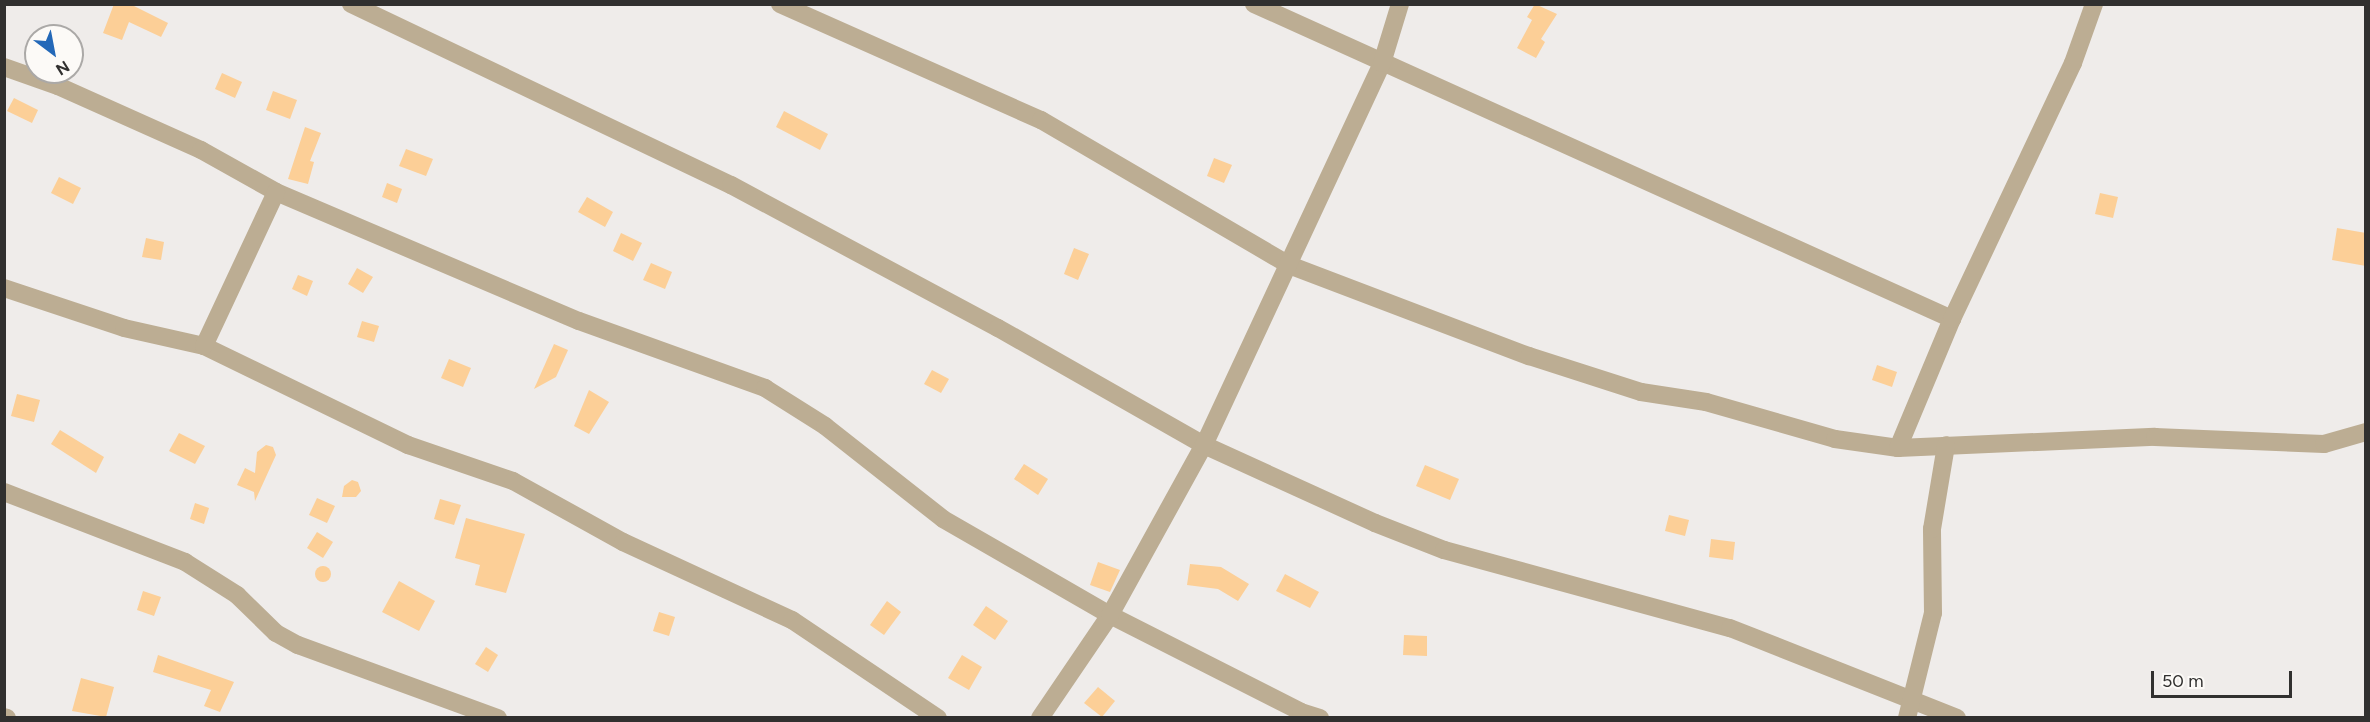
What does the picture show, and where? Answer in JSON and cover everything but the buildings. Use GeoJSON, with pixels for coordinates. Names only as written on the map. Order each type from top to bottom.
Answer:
{"type":"FeatureCollection","features":[{"type":"Feature","properties":{"kind":"street"},"geometry":{"type":"LineString","coordinates":[[351,4],[730,185],[998,328],[1204,445],[1375,523],[1444,550],[1730,628],[1784,653],[1912,697],[1957,717]]}},
{"type":"Feature","properties":{"kind":"street"},"geometry":{"type":"LineString","coordinates":[[780,4],[1041,120],[1288,265],[1529,356],[1641,392],[1706,402],[1835,439],[1898,448],[2155,437],[2324,444],[2366,432]]}},
{"type":"Feature","properties":{"kind":"street"},"geometry":{"type":"LineString","coordinates":[[1254,4],[1952,319]]}},
{"type":"Feature","properties":{"kind":"street"},"geometry":{"type":"LineString","coordinates":[[1040,717],[1110,615],[1204,445],[1382,63],[1400,4]]}},
{"type":"Feature","properties":{"kind":"street"},"geometry":{"type":"LineString","coordinates":[[1898,448],[1952,319],[2073,63],[2094,4]]}},
{"type":"Feature","properties":{"kind":"street"},"geometry":{"type":"LineString","coordinates":[[4,67],[58,86],[201,150],[276,192],[579,321],[765,388],[825,426],[943,519],[1110,615],[1301,712],[1320,717]]}},
{"type":"Feature","properties":{"kind":"street"},"geometry":{"type":"LineString","coordinates":[[204,346],[276,192]]}},
{"type":"Feature","properties":{"kind":"street"},"geometry":{"type":"LineString","coordinates":[[4,288],[124,328],[204,346],[408,445],[513,481],[623,542],[792,621],[938,717]]}},
{"type":"Feature","properties":{"kind":"street"},"geometry":{"type":"LineString","coordinates":[[1907,717],[1933,614],[1932,530],[1946,445]]}},
{"type":"Feature","properties":{"kind":"street"},"geometry":{"type":"LineString","coordinates":[[4,492],[185,562],[237,595],[276,633],[298,645],[498,717]]}}]}
